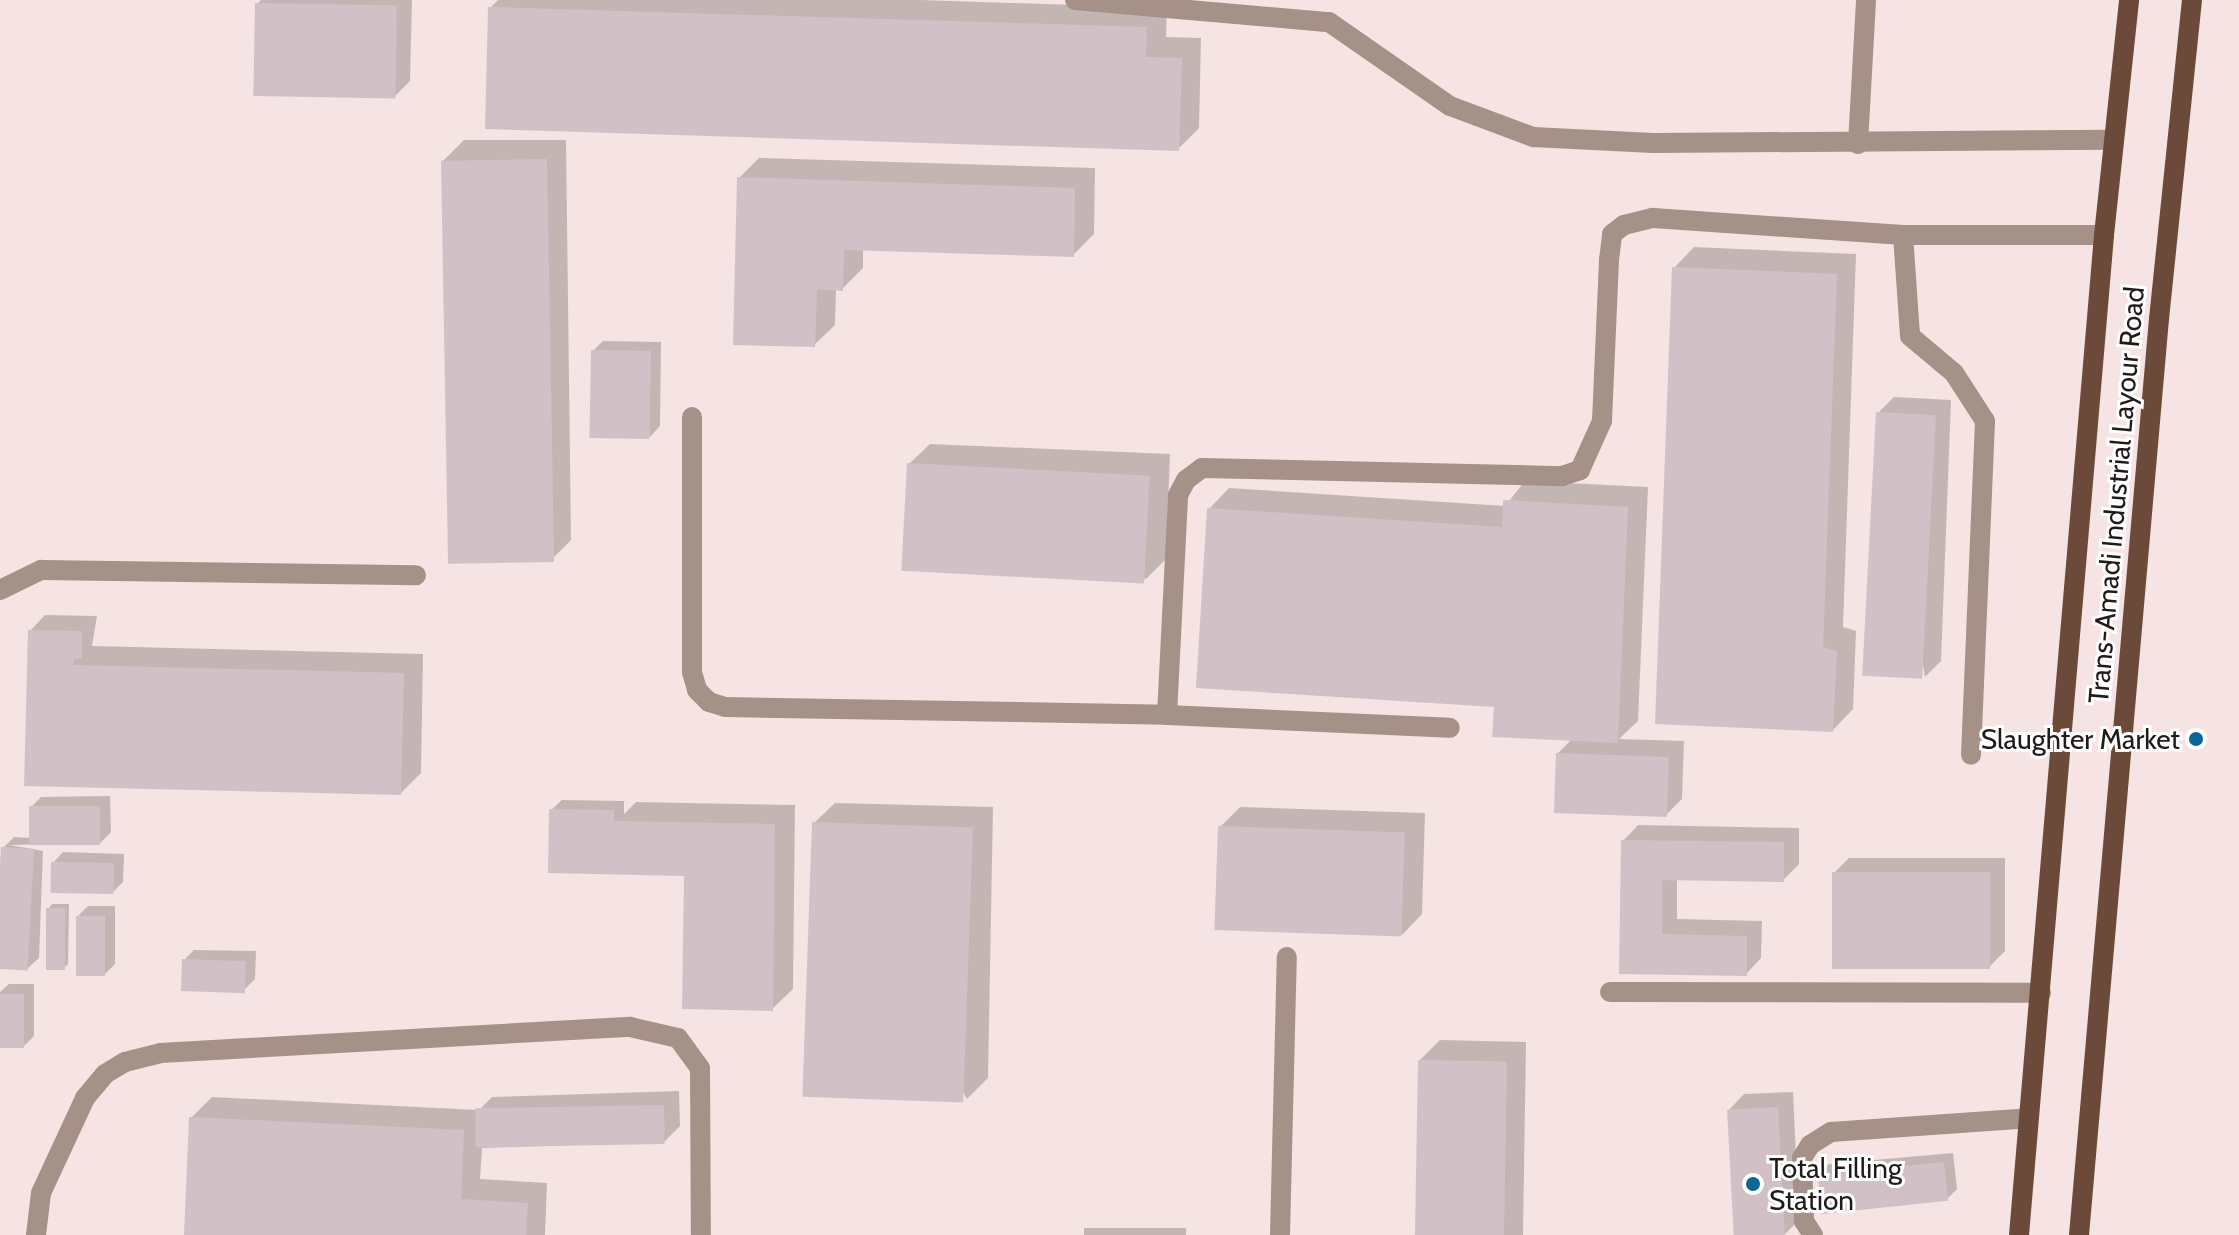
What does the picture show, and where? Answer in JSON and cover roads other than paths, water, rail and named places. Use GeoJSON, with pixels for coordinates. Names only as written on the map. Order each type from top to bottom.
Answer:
{"type":"FeatureCollection","features":[{"type":"Feature","properties":{"kind":"main road","name":"Trans-Amadi Industrial Layour Road"},"geometry":{"type":"LineString","coordinates":[[2019,1235],[2104,235],[2129,0]]}},
{"type":"Feature","properties":{"kind":"main road","name":"Trans-Amadi Industrial Layour Road"},"geometry":{"type":"LineString","coordinates":[[2079,1235],[2159,319],[2192,0]]}},
{"type":"Feature","properties":{"kind":"lane"},"geometry":{"type":"LineString","coordinates":[[1075,0],[1329,22],[1450,106],[1533,137],[1858,144],[2114,140]]}},
{"type":"Feature","properties":{"kind":"lane"},"geometry":{"type":"LineString","coordinates":[[1858,144],[1866,0]]}},
{"type":"Feature","properties":{"kind":"lane"},"geometry":{"type":"LineString","coordinates":[[1167,715],[1178,495],[1202,468],[1562,476],[1580,470],[1602,421],[1609,260],[1612,234],[1624,225],[1653,218],[1903,235],[2104,235]]}},
{"type":"Feature","properties":{"kind":"lane"},"geometry":{"type":"LineString","coordinates":[[1903,235],[1910,336],[1954,373],[1985,421],[1971,755]]}},
{"type":"Feature","properties":{"kind":"lane"},"geometry":{"type":"LineString","coordinates":[[692,417],[692,672],[697,690],[709,702],[725,707],[1167,715],[1450,728]]}},
{"type":"Feature","properties":{"kind":"lane"},"geometry":{"type":"LineString","coordinates":[[0,590],[41,570],[416,575]]}},
{"type":"Feature","properties":{"kind":"lane"},"geometry":{"type":"LineString","coordinates":[[1280,1235],[1287,957]]}},
{"type":"Feature","properties":{"kind":"lane"},"geometry":{"type":"LineString","coordinates":[[1610,992],[2041,993]]}},
{"type":"Feature","properties":{"kind":"lane"},"geometry":{"type":"LineString","coordinates":[[36,1235],[41,1193],[85,1098],[105,1074],[125,1062],[160,1053],[630,1027],[678,1038],[700,1068],[701,1235]]}},
{"type":"Feature","properties":{"kind":"lane"},"geometry":{"type":"LineString","coordinates":[[1813,1235],[1804,1221],[1802,1158],[1810,1145],[1831,1132],[2029,1118]]}},
{"type":"Feature","properties":{"kind":"place","name":"Slaughter Market"},"geometry":{"type":"Point","coordinates":[2196,739]}},
{"type":"Feature","properties":{"kind":"place","name":"Total Filling Station"},"geometry":{"type":"Point","coordinates":[1753,1184]}}]}
